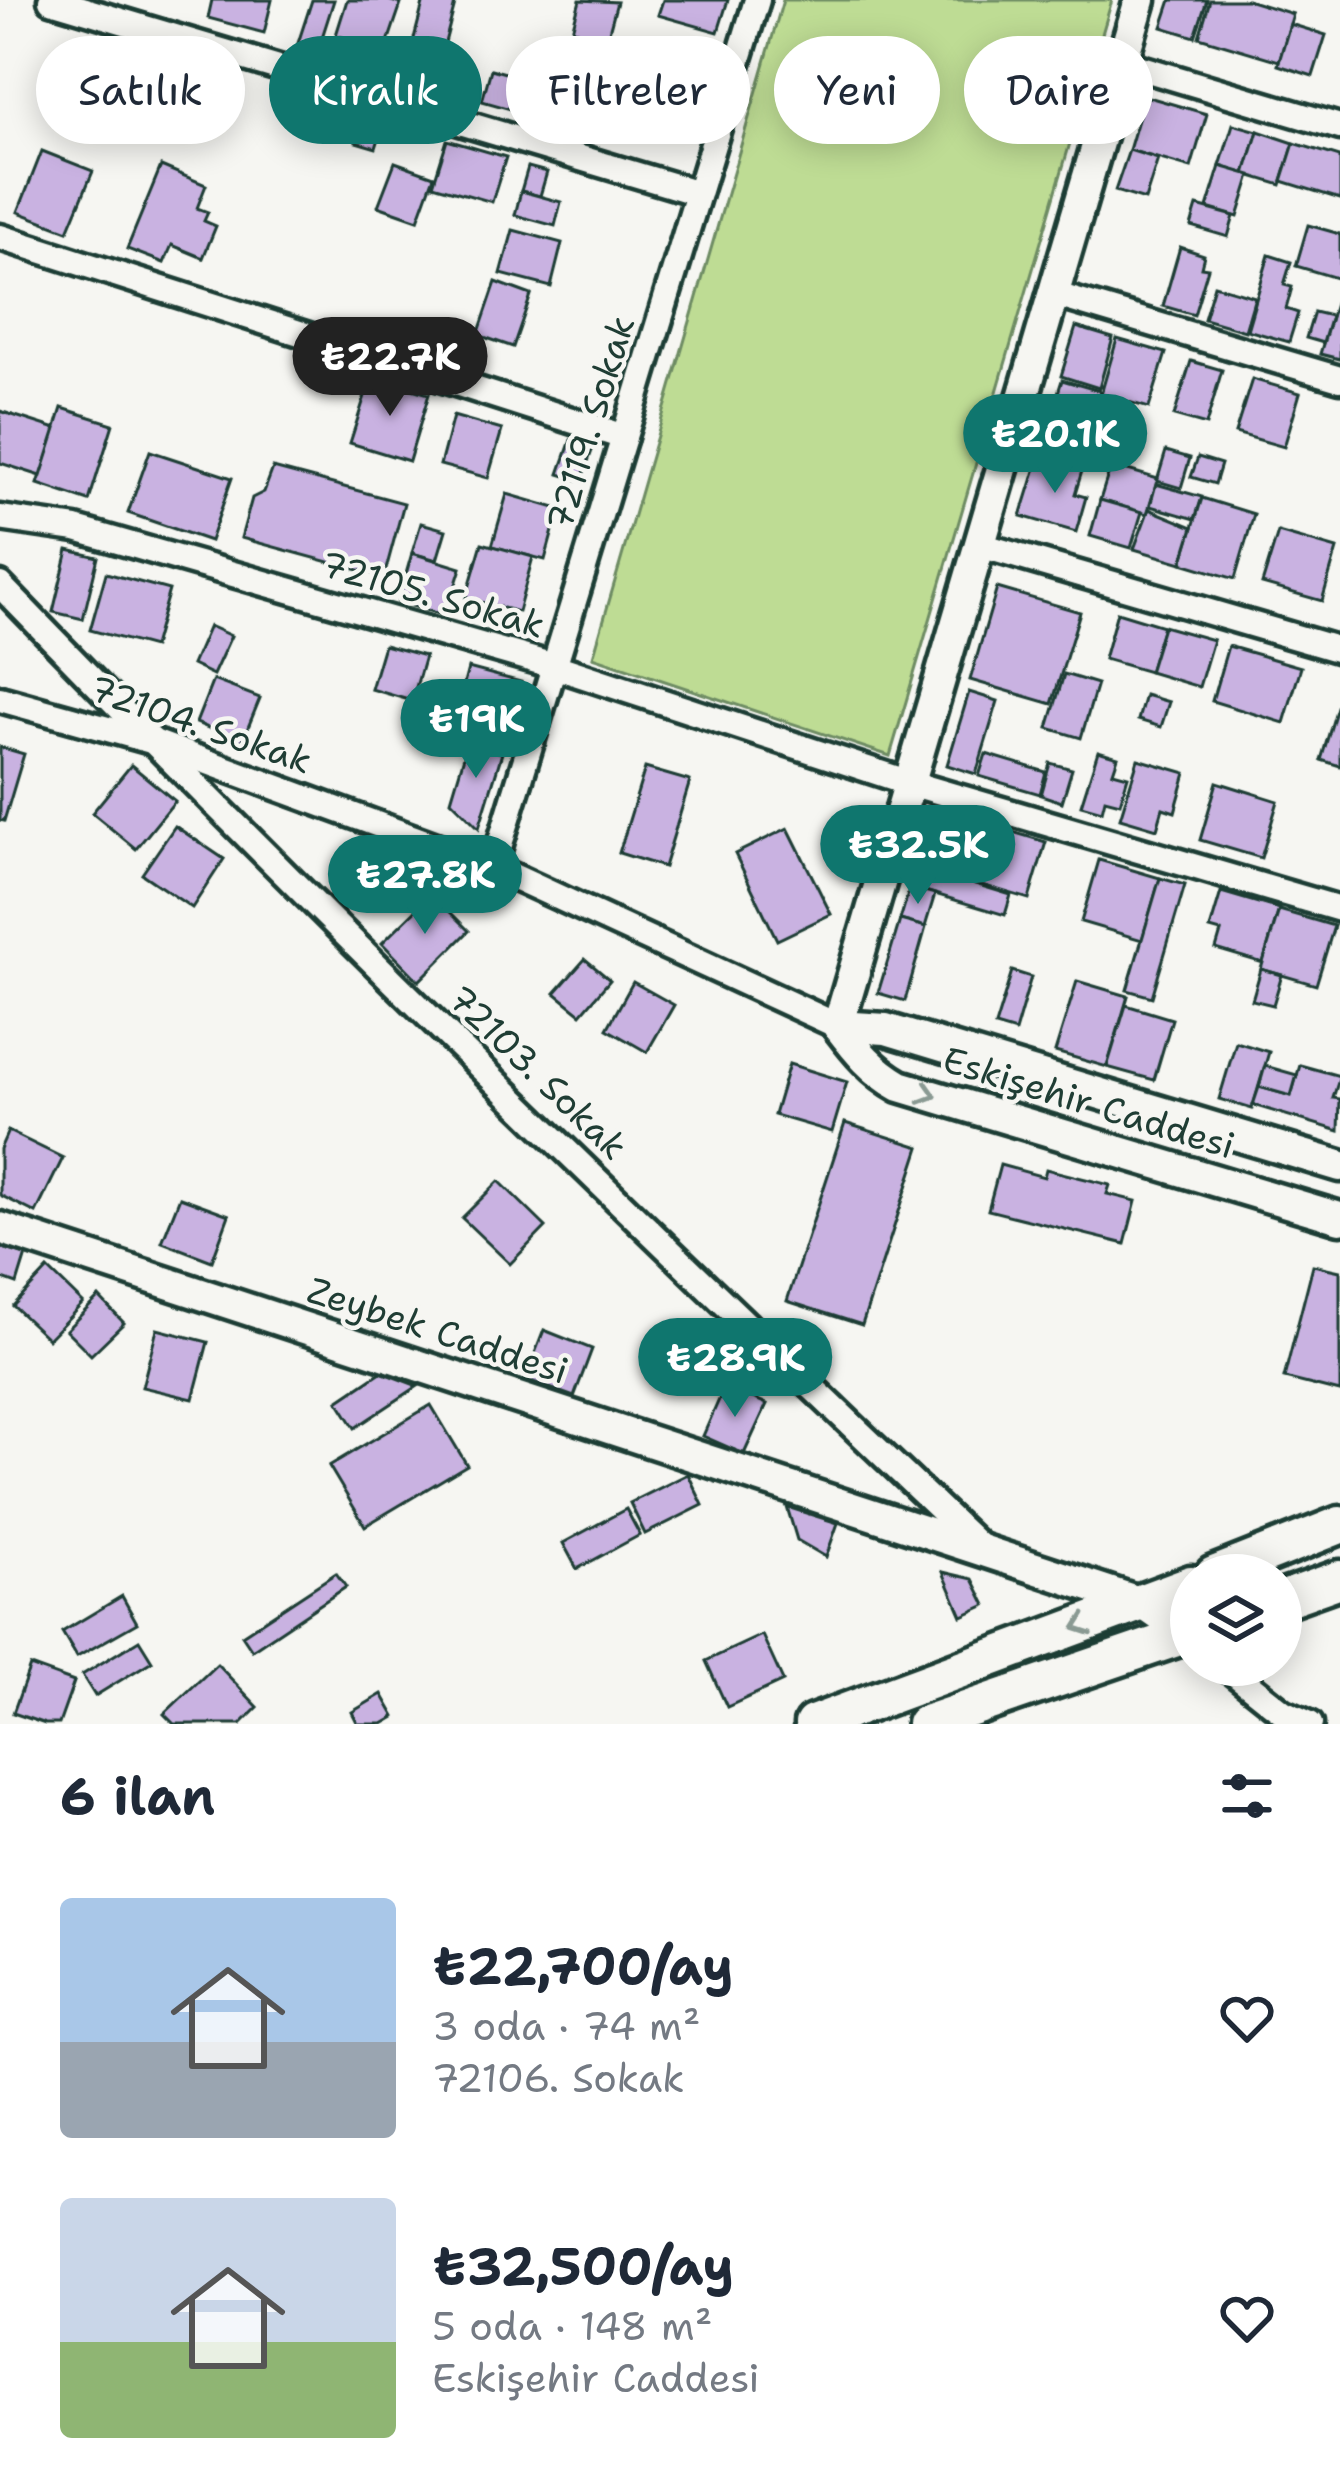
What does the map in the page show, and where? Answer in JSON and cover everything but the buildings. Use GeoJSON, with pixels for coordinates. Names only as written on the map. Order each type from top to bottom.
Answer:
{"type":"FeatureCollection","features":[{"type":"Feature","properties":{"kind":"main road"},"geometry":{"type":"LineString","coordinates":[[1267,1554],[1340,1525]]}},
{"type":"Feature","properties":{"kind":"main road"},"geometry":{"type":"LineString","coordinates":[[1302,1593],[1340,1579]]}},
{"type":"Feature","properties":{"kind":"main road"},"geometry":{"type":"LineString","coordinates":[[813,1724],[1170,1592]]}},
{"type":"Feature","properties":{"kind":"main road"},"geometry":{"type":"LineString","coordinates":[[925,1724],[1170,1642]]}},
{"type":"Feature","properties":{"kind":"street"},"geometry":{"type":"LineString","coordinates":[[51,0],[698,193]]}},
{"type":"Feature","properties":{"kind":"street","name":"72119. Sokak"},"geometry":{"type":"LineString","coordinates":[[493,866],[757,0]]}},
{"type":"Feature","properties":{"kind":"street"},"geometry":{"type":"LineString","coordinates":[[1129,36],[1139,0]]}},
{"type":"Feature","properties":{"kind":"street"},"geometry":{"type":"LineString","coordinates":[[1153,71],[1340,127]]}},
{"type":"Feature","properties":{"kind":"street"},"geometry":{"type":"LineString","coordinates":[[838,1026],[1097,144]]}},
{"type":"Feature","properties":{"kind":"street"},"geometry":{"type":"LineString","coordinates":[[0,237],[624,437]]}},
{"type":"Feature","properties":{"kind":"street"},"geometry":{"type":"LineString","coordinates":[[1053,294],[1340,379]]}},
{"type":"Feature","properties":{"kind":"street","name":"72105. Sokak"},"geometry":{"type":"LineString","coordinates":[[0,518],[76,529],[554,666],[910,783],[1340,909]]}},
{"type":"Feature","properties":{"kind":"street"},"geometry":{"type":"LineString","coordinates":[[980,545],[1340,650]]}},
{"type":"Feature","properties":{"kind":"street","name":"72103. Sokak"},"geometry":{"type":"LineString","coordinates":[[0,585],[478,1064],[984,1551]]}},
{"type":"Feature","properties":{"kind":"street","name":"72104. Sokak"},"geometry":{"type":"LineString","coordinates":[[0,699],[151,741],[493,866],[838,1026]]}},
{"type":"Feature","properties":{"kind":"street","name":"Eskişehir Caddesi"},"geometry":{"type":"LineString","coordinates":[[838,1026],[886,1029],[1340,1166]]}},
{"type":"Feature","properties":{"kind":"street","name":"Eskişehir Caddesi"},"geometry":{"type":"LineString","coordinates":[[838,1026],[860,1056],[900,1086],[1340,1218]]}},
{"type":"Feature","properties":{"kind":"street","name":"Zeybek Caddesi"},"geometry":{"type":"LineString","coordinates":[[0,1228],[1142,1603],[1170,1622]]}},
{"type":"Feature","properties":{"kind":"street"},"geometry":{"type":"LineString","coordinates":[[1250,1686],[1283,1712],[1310,1724]]}},
{"type":"Feature","properties":{"kind":"green space"},"geometry":{"type":"Polygon","coordinates":[[[783,0],[1112,0],[1101,36],[964,36],[964,144],[1070,144],[890,756],[593,657],[741,144],[750,144],[750,114],[783,0]]]}}]}
